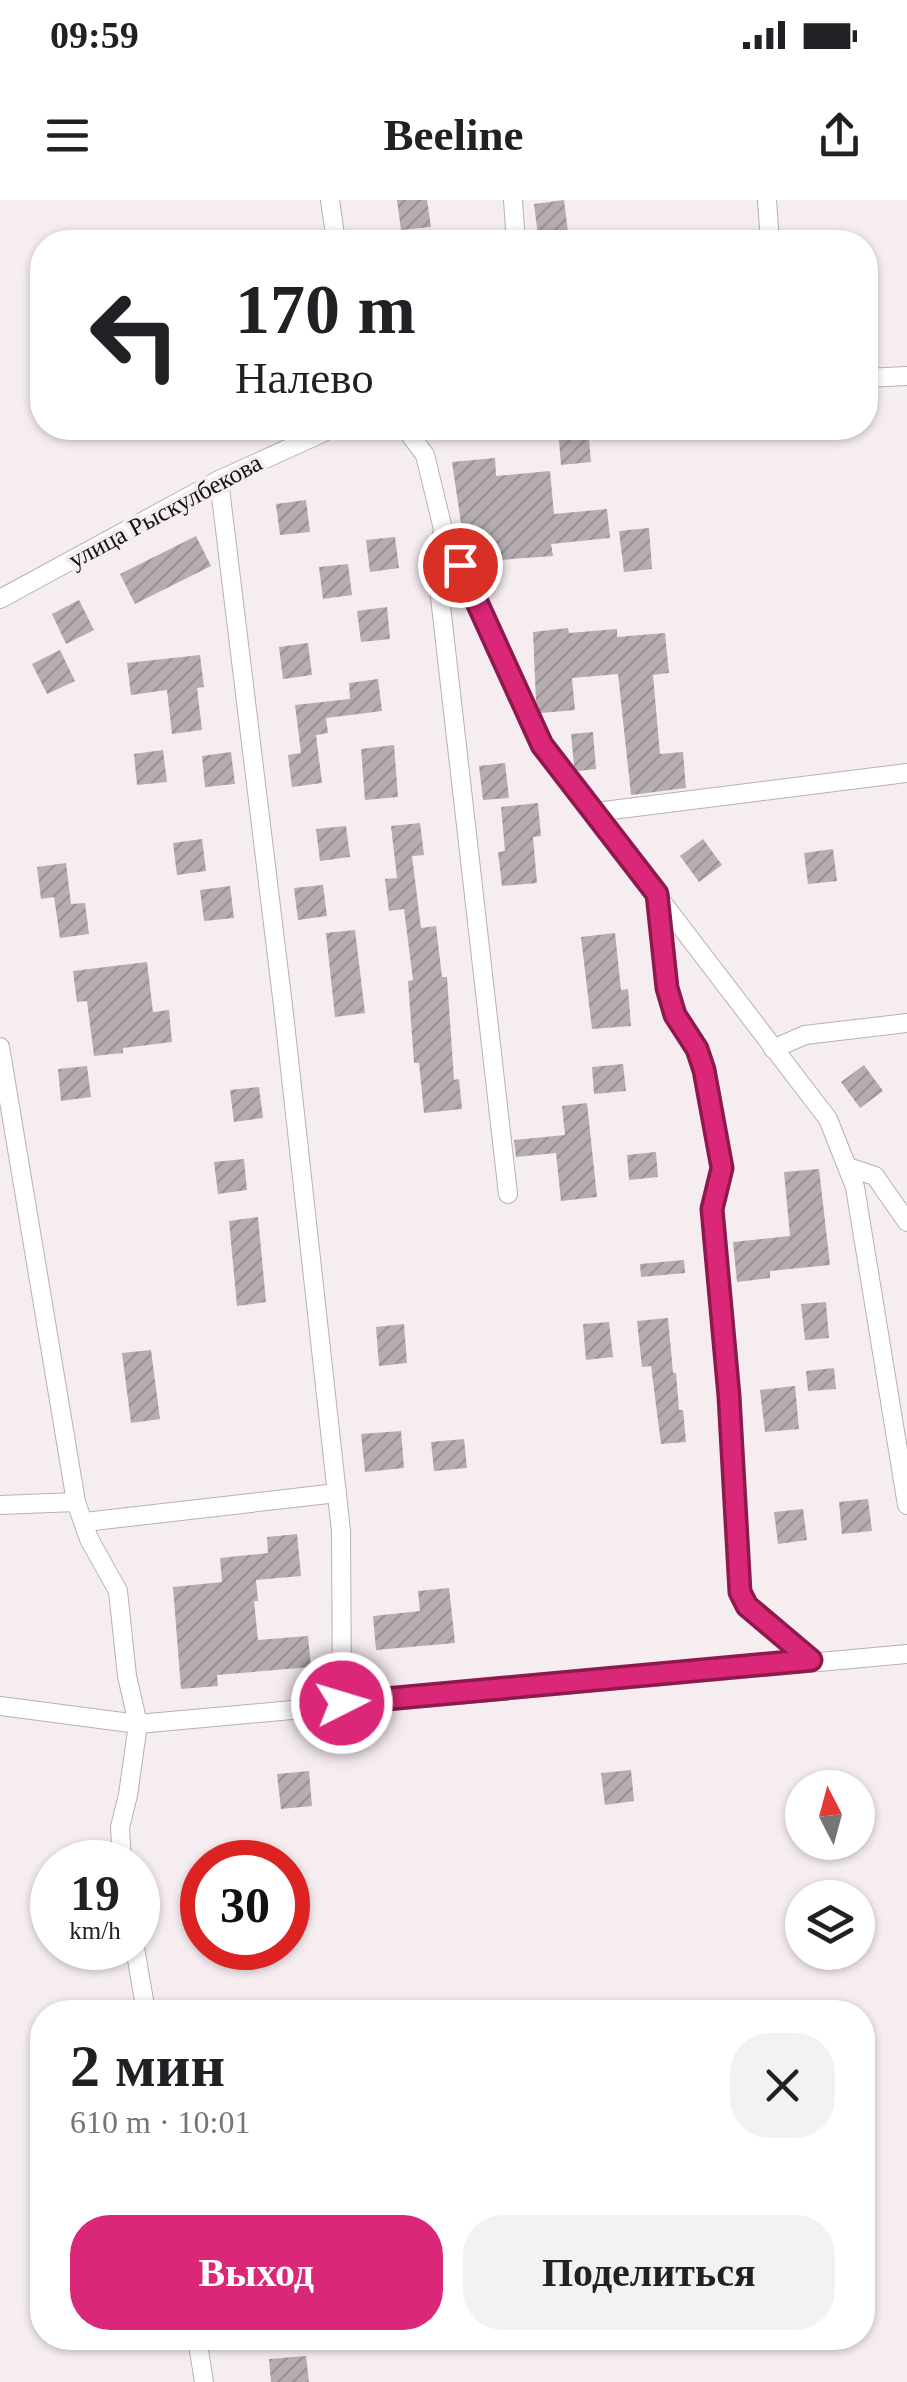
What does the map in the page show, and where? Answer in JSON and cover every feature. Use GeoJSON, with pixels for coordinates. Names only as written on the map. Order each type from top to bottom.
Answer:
{"type":"FeatureCollection","features":[{"type":"Feature","properties":{"kind":"street"},"geometry":{"type":"LineString","coordinates":[[330,200],[334,230]]}},
{"type":"Feature","properties":{"kind":"street"},"geometry":{"type":"LineString","coordinates":[[513,200],[515,230]]}},
{"type":"Feature","properties":{"kind":"street"},"geometry":{"type":"LineString","coordinates":[[766,200],[769,230]]}},
{"type":"Feature","properties":{"kind":"street"},"geometry":{"type":"LineString","coordinates":[[878,377],[907,376]]}},
{"type":"Feature","properties":{"kind":"street","name":"улица Рыскулбекова"},"geometry":{"type":"LineString","coordinates":[[0,599],[220,480],[307,440]]}},
{"type":"Feature","properties":{"kind":"street"},"geometry":{"type":"LineString","coordinates":[[414,440],[425,455],[443,529],[542,745],[828,1119],[855,1187],[907,1505]]}},
{"type":"Feature","properties":{"kind":"street"},"geometry":{"type":"LineString","coordinates":[[220,480],[341,1532],[342,1703]]}},
{"type":"Feature","properties":{"kind":"street"},"geometry":{"type":"LineString","coordinates":[[443,529],[436,562],[508,1194]]}},
{"type":"Feature","properties":{"kind":"street"},"geometry":{"type":"LineString","coordinates":[[596,812],[907,774]]}},
{"type":"Feature","properties":{"kind":"street"},"geometry":{"type":"LineString","coordinates":[[657,894],[667,988],[675,1015],[697,1049],[704,1070],[722,1168],[712,1209],[729,1396],[740,1592],[747,1606],[811,1660]]}},
{"type":"Feature","properties":{"kind":"street"},"geometry":{"type":"LineString","coordinates":[[774,1048],[805,1035],[907,1023]]}},
{"type":"Feature","properties":{"kind":"street"},"geometry":{"type":"LineString","coordinates":[[0,1047],[76,1502],[89,1539],[118,1592],[127,1676],[138,1724],[121,1840]]}},
{"type":"Feature","properties":{"kind":"street"},"geometry":{"type":"LineString","coordinates":[[848,1166],[875,1176],[907,1222]]}},
{"type":"Feature","properties":{"kind":"street"},"geometry":{"type":"LineString","coordinates":[[85,1522],[337,1493]]}},
{"type":"Feature","properties":{"kind":"street"},"geometry":{"type":"LineString","coordinates":[[0,1505],[76,1502]]}},
{"type":"Feature","properties":{"kind":"street"},"geometry":{"type":"LineString","coordinates":[[0,1706],[138,1724],[907,1654]]}},
{"type":"Feature","properties":{"kind":"street"},"geometry":{"type":"LineString","coordinates":[[139,1970],[144,2000]]}},
{"type":"Feature","properties":{"kind":"street"},"geometry":{"type":"LineString","coordinates":[[199,2350],[204,2382]]}},
{"type":"Feature","properties":{"kind":"building"},"geometry":{"type":"Polygon","coordinates":[[[397,200],[427,200],[431,227],[401,230],[397,200]]]}},
{"type":"Feature","properties":{"kind":"building"},"geometry":{"type":"Polygon","coordinates":[[[564,200],[568,230],[537,230],[534,204],[564,200]]]}},
{"type":"Feature","properties":{"kind":"building"},"geometry":{"type":"Polygon","coordinates":[[[559,440],[589,440],[591,462],[561,465],[559,440]]]}},
{"type":"Feature","properties":{"kind":"building"},"geometry":{"type":"Polygon","coordinates":[[[495,458],[496,476],[550,471],[554,514],[607,509],[610,538],[551,544],[553,556],[472,562],[464,544],[452,462],[495,458]]]}},
{"type":"Feature","properties":{"kind":"building"},"geometry":{"type":"Polygon","coordinates":[[[306,500],[310,532],[280,535],[276,504],[306,500]]]}},
{"type":"Feature","properties":{"kind":"building"},"geometry":{"type":"Polygon","coordinates":[[[649,528],[652,569],[624,572],[619,531],[649,528]]]}},
{"type":"Feature","properties":{"kind":"building"},"geometry":{"type":"Polygon","coordinates":[[[196,536],[211,566],[135,604],[120,574],[196,536]]]}},
{"type":"Feature","properties":{"kind":"building"},"geometry":{"type":"Polygon","coordinates":[[[395,537],[399,568],[370,572],[366,540],[395,537]]]}},
{"type":"Feature","properties":{"kind":"building"},"geometry":{"type":"Polygon","coordinates":[[[348,564],[352,595],[323,599],[319,567],[348,564]]]}},
{"type":"Feature","properties":{"kind":"building"},"geometry":{"type":"Polygon","coordinates":[[[79,600],[94,630],[66,644],[52,614],[79,600]]]}},
{"type":"Feature","properties":{"kind":"building"},"geometry":{"type":"Polygon","coordinates":[[[387,607],[390,639],[361,642],[357,611],[387,607]]]}},
{"type":"Feature","properties":{"kind":"building"},"geometry":{"type":"Polygon","coordinates":[[[568,628],[569,633],[617,629],[617,637],[665,633],[669,673],[653,675],[660,754],[683,752],[686,788],[631,795],[618,674],[572,678],[575,710],[541,713],[536,701],[533,632],[568,628]]]}},
{"type":"Feature","properties":{"kind":"building"},"geometry":{"type":"Polygon","coordinates":[[[308,643],[312,675],[283,679],[279,647],[308,643]]]}},
{"type":"Feature","properties":{"kind":"building"},"geometry":{"type":"Polygon","coordinates":[[[60,650],[75,681],[47,694],[32,664],[60,650]]]}},
{"type":"Feature","properties":{"kind":"building"},"geometry":{"type":"Polygon","coordinates":[[[200,655],[204,687],[197,688],[202,730],[172,734],[167,690],[131,695],[127,663],[200,655]]]}},
{"type":"Feature","properties":{"kind":"building"},"geometry":{"type":"Polygon","coordinates":[[[378,679],[382,711],[326,718],[328,733],[316,735],[322,783],[292,787],[288,755],[301,753],[295,705],[350,699],[349,683],[378,679]]]}},
{"type":"Feature","properties":{"kind":"building"},"geometry":{"type":"Polygon","coordinates":[[[593,732],[596,769],[578,771],[574,766],[571,734],[593,732]]]}},
{"type":"Feature","properties":{"kind":"building"},"geometry":{"type":"Polygon","coordinates":[[[394,745],[398,797],[365,800],[361,749],[394,745]]]}},
{"type":"Feature","properties":{"kind":"building"},"geometry":{"type":"Polygon","coordinates":[[[163,750],[167,782],[137,785],[134,754],[163,750]]]}},
{"type":"Feature","properties":{"kind":"building"},"geometry":{"type":"Polygon","coordinates":[[[231,752],[235,784],[205,787],[202,756],[231,752]]]}},
{"type":"Feature","properties":{"kind":"building"},"geometry":{"type":"Polygon","coordinates":[[[505,763],[509,798],[483,800],[479,766],[505,763]]]}},
{"type":"Feature","properties":{"kind":"building"},"geometry":{"type":"Polygon","coordinates":[[[538,803],[541,836],[533,837],[537,883],[502,886],[498,852],[505,851],[501,807],[538,803]]]}},
{"type":"Feature","properties":{"kind":"building"},"geometry":{"type":"Polygon","coordinates":[[[420,823],[424,855],[412,856],[421,928],[436,926],[442,977],[447,977],[454,1080],[459,1079],[462,1109],[424,1113],[419,1063],[414,1063],[408,981],[413,980],[404,909],[389,911],[385,879],[397,878],[391,826],[420,823]]]}},
{"type":"Feature","properties":{"kind":"building"},"geometry":{"type":"Polygon","coordinates":[[[346,826],[350,857],[320,861],[316,829],[346,826]]]}},
{"type":"Feature","properties":{"kind":"building"},"geometry":{"type":"Polygon","coordinates":[[[202,839],[206,871],[177,875],[173,843],[202,839]]]}},
{"type":"Feature","properties":{"kind":"building"},"geometry":{"type":"Polygon","coordinates":[[[703,839],[722,865],[699,882],[680,856],[703,839]]]}},
{"type":"Feature","properties":{"kind":"building"},"geometry":{"type":"Polygon","coordinates":[[[833,849],[837,881],[808,884],[804,853],[833,849]]]}},
{"type":"Feature","properties":{"kind":"building"},"geometry":{"type":"Polygon","coordinates":[[[66,863],[71,904],[85,903],[89,934],[60,938],[54,897],[41,899],[37,867],[66,863]]]}},
{"type":"Feature","properties":{"kind":"building"},"geometry":{"type":"Polygon","coordinates":[[[323,885],[327,916],[298,920],[294,888],[323,885]]]}},
{"type":"Feature","properties":{"kind":"building"},"geometry":{"type":"Polygon","coordinates":[[[230,886],[234,918],[204,921],[200,890],[230,886]]]}},
{"type":"Feature","properties":{"kind":"building"},"geometry":{"type":"Polygon","coordinates":[[[355,930],[365,1013],[335,1017],[326,933],[355,930]]]}},
{"type":"Feature","properties":{"kind":"building"},"geometry":{"type":"Polygon","coordinates":[[[615,933],[621,990],[628,989],[631,1026],[592,1029],[581,937],[615,933]]]}},
{"type":"Feature","properties":{"kind":"building"},"geometry":{"type":"Polygon","coordinates":[[[147,962],[153,1012],[169,1010],[172,1042],[94,1056],[87,1001],[77,1002],[73,971],[147,962]]]}},
{"type":"Feature","properties":{"kind":"building"},"geometry":{"type":"Polygon","coordinates":[[[623,1064],[626,1091],[594,1094],[592,1067],[623,1064]]]}},
{"type":"Feature","properties":{"kind":"building"},"geometry":{"type":"Polygon","coordinates":[[[864,1065],[883,1091],[860,1108],[841,1082],[864,1065]]]}},
{"type":"Feature","properties":{"kind":"building"},"geometry":{"type":"Polygon","coordinates":[[[87,1066],[91,1097],[61,1101],[58,1069],[87,1066]]]}},
{"type":"Feature","properties":{"kind":"building"},"geometry":{"type":"Polygon","coordinates":[[[259,1087],[263,1118],[234,1122],[230,1090],[259,1087]]]}},
{"type":"Feature","properties":{"kind":"building"},"geometry":{"type":"Polygon","coordinates":[[[587,1103],[597,1197],[561,1201],[556,1153],[516,1157],[514,1140],[565,1135],[562,1106],[587,1103]]]}},
{"type":"Feature","properties":{"kind":"building"},"geometry":{"type":"Polygon","coordinates":[[[656,1152],[658,1177],[629,1180],[627,1155],[656,1152]]]}},
{"type":"Feature","properties":{"kind":"building"},"geometry":{"type":"Polygon","coordinates":[[[244,1159],[247,1190],[218,1194],[214,1162],[244,1159]]]}},
{"type":"Feature","properties":{"kind":"building"},"geometry":{"type":"Polygon","coordinates":[[[819,1169],[830,1265],[770,1271],[770,1278],[737,1282],[733,1242],[790,1236],[784,1172],[819,1169]]]}},
{"type":"Feature","properties":{"kind":"building"},"geometry":{"type":"Polygon","coordinates":[[[258,1217],[266,1302],[237,1306],[229,1221],[258,1217]]]}},
{"type":"Feature","properties":{"kind":"building"},"geometry":{"type":"Polygon","coordinates":[[[684,1260],[685,1273],[641,1277],[640,1264],[684,1260]]]}},
{"type":"Feature","properties":{"kind":"building"},"geometry":{"type":"Polygon","coordinates":[[[826,1302],[829,1338],[805,1340],[801,1304],[826,1302]]]}},
{"type":"Feature","properties":{"kind":"building"},"geometry":{"type":"Polygon","coordinates":[[[668,1318],[686,1442],[661,1444],[651,1366],[642,1367],[637,1321],[668,1318]]]}},
{"type":"Feature","properties":{"kind":"building"},"geometry":{"type":"Polygon","coordinates":[[[609,1322],[613,1357],[586,1360],[583,1324],[609,1322]]]}},
{"type":"Feature","properties":{"kind":"building"},"geometry":{"type":"Polygon","coordinates":[[[404,1324],[407,1363],[379,1366],[376,1327],[404,1324]]]}},
{"type":"Feature","properties":{"kind":"building"},"geometry":{"type":"Polygon","coordinates":[[[151,1350],[160,1419],[131,1423],[122,1353],[151,1350]]]}},
{"type":"Feature","properties":{"kind":"building"},"geometry":{"type":"Polygon","coordinates":[[[834,1368],[836,1389],[808,1391],[806,1371],[834,1368]]]}},
{"type":"Feature","properties":{"kind":"building"},"geometry":{"type":"Polygon","coordinates":[[[795,1386],[799,1429],[765,1432],[760,1390],[795,1386]]]}},
{"type":"Feature","properties":{"kind":"building"},"geometry":{"type":"Polygon","coordinates":[[[401,1431],[404,1468],[365,1472],[361,1434],[401,1431]]]}},
{"type":"Feature","properties":{"kind":"building"},"geometry":{"type":"Polygon","coordinates":[[[464,1439],[467,1468],[434,1471],[431,1442],[464,1439]]]}},
{"type":"Feature","properties":{"kind":"building"},"geometry":{"type":"Polygon","coordinates":[[[868,1499],[872,1531],[842,1534],[839,1502],[868,1499]]]}},
{"type":"Feature","properties":{"kind":"building"},"geometry":{"type":"Polygon","coordinates":[[[803,1509],[807,1540],[778,1544],[774,1512],[803,1509]]]}},
{"type":"Feature","properties":{"kind":"building"},"geometry":{"type":"Polygon","coordinates":[[[297,1534],[301,1576],[256,1580],[258,1640],[308,1636],[311,1667],[217,1675],[218,1686],[181,1689],[173,1587],[222,1582],[220,1558],[268,1553],[267,1537],[297,1534]]]}},
{"type":"Feature","properties":{"kind":"building"},"geometry":{"type":"Polygon","coordinates":[[[449,1588],[455,1643],[376,1650],[373,1616],[420,1611],[418,1591],[449,1588]]]}},
{"type":"Feature","properties":{"kind":"building"},"geometry":{"type":"Polygon","coordinates":[[[631,1770],[634,1801],[605,1805],[601,1773],[631,1770]]]}},
{"type":"Feature","properties":{"kind":"building"},"geometry":{"type":"Polygon","coordinates":[[[309,1771],[312,1806],[281,1809],[277,1774],[309,1771]]]}},
{"type":"Feature","properties":{"kind":"building"},"geometry":{"type":"Polygon","coordinates":[[[306,2356],[309,2382],[271,2382],[269,2359],[306,2356]]]}},
{"type":"Feature","properties":{"kind":"route"},"geometry":{"type":"LineString","coordinates":[[342,1703],[811,1660],[747,1606],[740,1592],[729,1396],[712,1209],[722,1168],[704,1070],[697,1049],[675,1015],[667,988],[657,894],[542,745],[460,565]]}}]}
